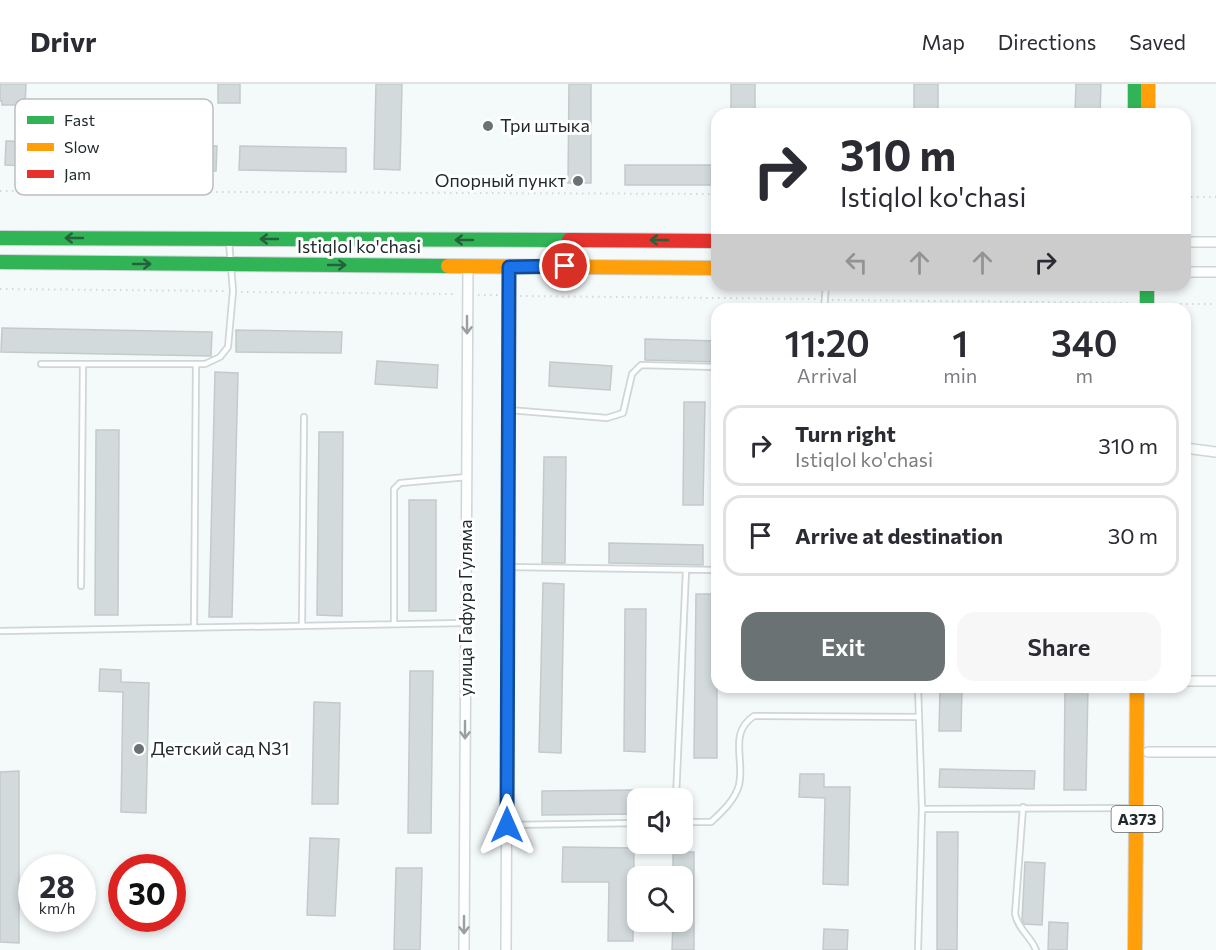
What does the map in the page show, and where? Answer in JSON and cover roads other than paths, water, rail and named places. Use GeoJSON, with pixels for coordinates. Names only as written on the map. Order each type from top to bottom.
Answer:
{"type":"FeatureCollection","features":[{"type":"Feature","properties":{"kind":"main road"},"geometry":{"type":"LineString","coordinates":[[1135,84],[1135,108]]}},
{"type":"Feature","properties":{"kind":"main road"},"geometry":{"type":"LineString","coordinates":[[1148,84],[1148,108]]}},
{"type":"Feature","properties":{"kind":"main road","name":"Istiqlol ko'chasi"},"geometry":{"type":"LineString","coordinates":[[0,238],[711,241]]}},
{"type":"Feature","properties":{"kind":"main road"},"geometry":{"type":"LineString","coordinates":[[584,266],[585,240]]}},
{"type":"Feature","properties":{"kind":"main road","name":"Istiqlol ko'chasi"},"geometry":{"type":"LineString","coordinates":[[0,262],[711,268]]}},
{"type":"Feature","properties":{"kind":"main road","name":"A373"},"geometry":{"type":"LineString","coordinates":[[1137,693],[1146,950]]}},
{"type":"Feature","properties":{"kind":"main road","name":"A373"},"geometry":{"type":"LineString","coordinates":[[1135,950],[1142,808],[1148,752],[1148,693]]}},
{"type":"Feature","properties":{"kind":"street"},"geometry":{"type":"LineString","coordinates":[[1191,242],[1216,242]]}},
{"type":"Feature","properties":{"kind":"street","name":"улица Гафура Гуляма"},"geometry":{"type":"LineString","coordinates":[[464,950],[468,266]]}},
{"type":"Feature","properties":{"kind":"street"},"geometry":{"type":"LineString","coordinates":[[506,950],[509,267]]}},
{"type":"Feature","properties":{"kind":"street"},"geometry":{"type":"LineString","coordinates":[[1191,272],[1216,272]]}},
{"type":"Feature","properties":{"kind":"street"},"geometry":{"type":"LineString","coordinates":[[1191,449],[1216,452]]}},
{"type":"Feature","properties":{"kind":"street"},"geometry":{"type":"LineString","coordinates":[[1191,681],[1216,681]]}},
{"type":"Feature","properties":{"kind":"street"},"geometry":{"type":"LineString","coordinates":[[1148,752],[1216,752]]}},
{"type":"Feature","properties":{"kind":"lane"},"geometry":{"type":"LineString","coordinates":[[41,364],[205,364],[220,357],[228,347],[233,291],[229,239]]}},
{"type":"Feature","properties":{"kind":"lane"},"geometry":{"type":"LineString","coordinates":[[81,586],[83,364]]}},
{"type":"Feature","properties":{"kind":"lane"},"geometry":{"type":"LineString","coordinates":[[194,627],[196,364]]}},
{"type":"Feature","properties":{"kind":"lane"},"geometry":{"type":"LineString","coordinates":[[509,410],[607,418],[623,413],[632,374],[641,365],[711,367]]}},
{"type":"Feature","properties":{"kind":"lane"},"geometry":{"type":"LineString","coordinates":[[302,626],[304,417]]}},
{"type":"Feature","properties":{"kind":"lane"},"geometry":{"type":"LineString","coordinates":[[394,624],[394,489],[400,483],[467,477]]}},
{"type":"Feature","properties":{"kind":"lane"},"geometry":{"type":"LineString","coordinates":[[508,567],[711,570]]}},
{"type":"Feature","properties":{"kind":"lane"},"geometry":{"type":"LineString","coordinates":[[676,788],[686,570]]}},
{"type":"Feature","properties":{"kind":"lane"},"geometry":{"type":"LineString","coordinates":[[0,631],[466,623]]}},
{"type":"Feature","properties":{"kind":"lane"},"geometry":{"type":"LineString","coordinates":[[918,693],[922,809],[918,950]]}},
{"type":"Feature","properties":{"kind":"lane"},"geometry":{"type":"LineString","coordinates":[[693,822],[711,822],[727,807],[739,785],[739,736],[746,721],[754,716],[920,717]]}},
{"type":"Feature","properties":{"kind":"lane"},"geometry":{"type":"LineString","coordinates":[[1023,807],[1015,914],[1018,927],[1032,940],[1036,950]]}},
{"type":"Feature","properties":{"kind":"lane"},"geometry":{"type":"LineString","coordinates":[[922,809],[1142,808]]}},
{"type":"Feature","properties":{"kind":"lane"},"geometry":{"type":"LineString","coordinates":[[507,825],[627,823]]}},
{"type":"Feature","properties":{"kind":"place","name":"Три штыка"},"geometry":{"type":"Point","coordinates":[488,126]}},
{"type":"Feature","properties":{"kind":"place","name":"Опорный пункт"},"geometry":{"type":"Point","coordinates":[578,181]}},
{"type":"Feature","properties":{"kind":"place","name":"Детский сад N31"},"geometry":{"type":"Point","coordinates":[139,749]}}]}
